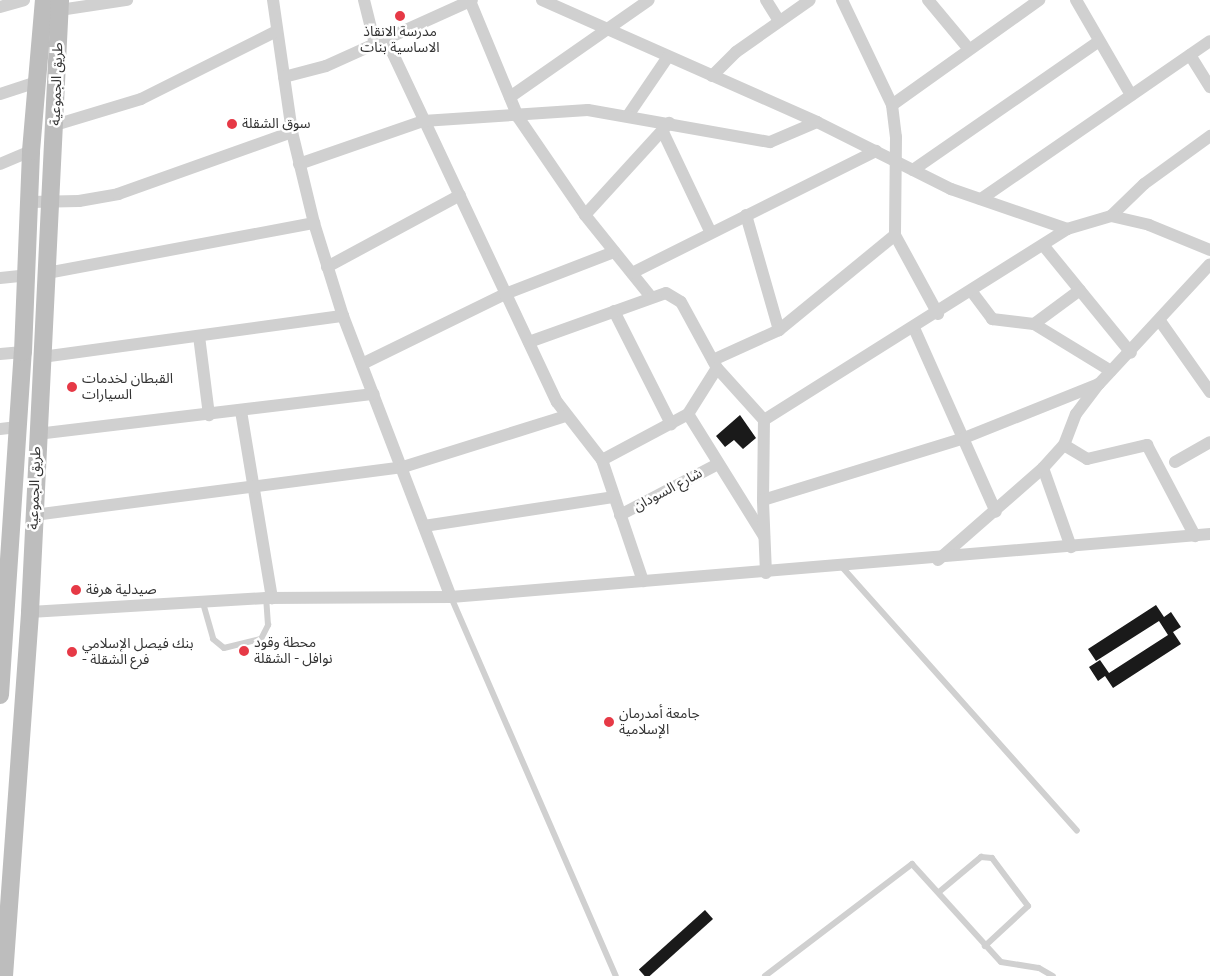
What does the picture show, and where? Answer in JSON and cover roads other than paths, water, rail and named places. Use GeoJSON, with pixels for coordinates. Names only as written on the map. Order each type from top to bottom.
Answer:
{"type":"FeatureCollection","features":[{"type":"Feature","properties":{"kind":"main road","name":"طريق الجموعية"},"geometry":{"type":"LineString","coordinates":[[0,694],[8,428],[23,352],[30,151],[36,82],[52,5]]}},
{"type":"Feature","properties":{"kind":"main road","name":"طريق الجموعية"},"geometry":{"type":"LineString","coordinates":[[4,976],[30,612],[37,434],[56,125],[52,5]]}},
{"type":"Feature","properties":{"kind":"street"},"geometry":{"type":"LineString","coordinates":[[0,7],[24,0]]}},
{"type":"Feature","properties":{"kind":"street"},"geometry":{"type":"LineString","coordinates":[[52,5],[127,0]]}},
{"type":"Feature","properties":{"kind":"street"},"geometry":{"type":"LineString","coordinates":[[273,0],[292,132],[314,223],[327,267],[343,316],[451,597]]}},
{"type":"Feature","properties":{"kind":"street"},"geometry":{"type":"LineString","coordinates":[[364,0],[381,42],[423,121],[505,294],[566,416],[602,460],[643,581]]}},
{"type":"Feature","properties":{"kind":"street"},"geometry":{"type":"LineString","coordinates":[[542,0],[667,58],[817,122],[913,170],[981,199],[1067,229]]}},
{"type":"Feature","properties":{"kind":"street"},"geometry":{"type":"LineString","coordinates":[[766,0],[779,21]]}},
{"type":"Feature","properties":{"kind":"street"},"geometry":{"type":"LineString","coordinates":[[712,76],[725,60],[810,0]]}},
{"type":"Feature","properties":{"kind":"street"},"geometry":{"type":"LineString","coordinates":[[842,0],[892,105],[896,160],[895,235],[938,314]]}},
{"type":"Feature","properties":{"kind":"street"},"geometry":{"type":"LineString","coordinates":[[928,0],[968,48]]}},
{"type":"Feature","properties":{"kind":"street"},"geometry":{"type":"LineString","coordinates":[[892,105],[968,48],[1038,0]]}},
{"type":"Feature","properties":{"kind":"street"},"geometry":{"type":"LineString","coordinates":[[1076,0],[1098,42],[1131,95]]}},
{"type":"Feature","properties":{"kind":"street"},"geometry":{"type":"LineString","coordinates":[[284,77],[312,71],[471,1],[518,117],[585,215],[652,297]]}},
{"type":"Feature","properties":{"kind":"street"},"geometry":{"type":"LineString","coordinates":[[510,97],[646,1]]}},
{"type":"Feature","properties":{"kind":"street"},"geometry":{"type":"LineString","coordinates":[[56,125],[141,99],[277,31]]}},
{"type":"Feature","properties":{"kind":"street"},"geometry":{"type":"LineString","coordinates":[[981,199],[1210,41]]}},
{"type":"Feature","properties":{"kind":"street"},"geometry":{"type":"LineString","coordinates":[[913,170],[1098,42]]}},
{"type":"Feature","properties":{"kind":"street"},"geometry":{"type":"LineString","coordinates":[[1190,55],[1210,87]]}},
{"type":"Feature","properties":{"kind":"street"},"geometry":{"type":"LineString","coordinates":[[629,114],[667,58]]}},
{"type":"Feature","properties":{"kind":"street"},"geometry":{"type":"LineString","coordinates":[[0,94],[36,82]]}},
{"type":"Feature","properties":{"kind":"street"},"geometry":{"type":"LineString","coordinates":[[299,164],[423,121],[518,117],[588,110],[629,114],[666,127],[770,142],[817,122]]}},
{"type":"Feature","properties":{"kind":"street"},"geometry":{"type":"LineString","coordinates":[[585,215],[666,127]]}},
{"type":"Feature","properties":{"kind":"street"},"geometry":{"type":"LineString","coordinates":[[666,127],[710,231]]}},
{"type":"Feature","properties":{"kind":"street"},"geometry":{"type":"LineString","coordinates":[[29,202],[50,202],[118,194],[292,132]]}},
{"type":"Feature","properties":{"kind":"street"},"geometry":{"type":"LineString","coordinates":[[764,420],[938,314],[1067,229],[1111,216],[1144,184],[1210,136]]}},
{"type":"Feature","properties":{"kind":"street"},"geometry":{"type":"LineString","coordinates":[[0,164],[30,151]]}},
{"type":"Feature","properties":{"kind":"street"},"geometry":{"type":"LineString","coordinates":[[632,273],[710,231],[876,151]]}},
{"type":"Feature","properties":{"kind":"street"},"geometry":{"type":"LineString","coordinates":[[327,267],[460,196]]}},
{"type":"Feature","properties":{"kind":"street"},"geometry":{"type":"LineString","coordinates":[[746,215],[779,330]]}},
{"type":"Feature","properties":{"kind":"street"},"geometry":{"type":"LineString","coordinates":[[1111,216],[1149,225],[1210,250]]}},
{"type":"Feature","properties":{"kind":"street"},"geometry":{"type":"LineString","coordinates":[[47,273],[314,223]]}},
{"type":"Feature","properties":{"kind":"street"},"geometry":{"type":"LineString","coordinates":[[602,460],[688,414],[715,364],[779,330],[895,235]]}},
{"type":"Feature","properties":{"kind":"street"},"geometry":{"type":"LineString","coordinates":[[1043,245],[1130,353]]}},
{"type":"Feature","properties":{"kind":"street"},"geometry":{"type":"LineString","coordinates":[[362,364],[505,294],[614,252]]}},
{"type":"Feature","properties":{"kind":"street"},"geometry":{"type":"LineString","coordinates":[[938,560],[996,512],[1043,468],[1064,444],[1076,414],[1099,384],[1160,321],[1210,264]]}},
{"type":"Feature","properties":{"kind":"street"},"geometry":{"type":"LineString","coordinates":[[0,278],[27,275]]}},
{"type":"Feature","properties":{"kind":"street"},"geometry":{"type":"LineString","coordinates":[[1034,324],[1080,290]]}},
{"type":"Feature","properties":{"kind":"street"},"geometry":{"type":"LineString","coordinates":[[972,292],[992,319],[1034,324],[1111,371]]}},
{"type":"Feature","properties":{"kind":"street"},"geometry":{"type":"LineString","coordinates":[[529,342],[666,293],[681,302],[715,364],[764,420],[763,500],[766,573]]}},
{"type":"Feature","properties":{"kind":"street"},"geometry":{"type":"LineString","coordinates":[[614,311],[671,424]]}},
{"type":"Feature","properties":{"kind":"street"},"geometry":{"type":"LineString","coordinates":[[42,357],[343,316]]}},
{"type":"Feature","properties":{"kind":"street"},"geometry":{"type":"LineString","coordinates":[[1160,321],[1208,385]]}},
{"type":"Feature","properties":{"kind":"street"},"geometry":{"type":"LineString","coordinates":[[914,328],[996,512]]}},
{"type":"Feature","properties":{"kind":"street"},"geometry":{"type":"LineString","coordinates":[[199,336],[209,415]]}},
{"type":"Feature","properties":{"kind":"street"},"geometry":{"type":"LineString","coordinates":[[0,354],[23,352]]}},
{"type":"Feature","properties":{"kind":"street"},"geometry":{"type":"LineString","coordinates":[[763,500],[964,438],[1099,384]]}},
{"type":"Feature","properties":{"kind":"street"},"geometry":{"type":"LineString","coordinates":[[37,434],[374,394]]}},
{"type":"Feature","properties":{"kind":"street"},"geometry":{"type":"LineString","coordinates":[[241,411],[251,489],[269,598]]}},
{"type":"Feature","properties":{"kind":"street"},"geometry":{"type":"LineString","coordinates":[[688,414],[716,465],[764,536]]}},
{"type":"Feature","properties":{"kind":"street"},"geometry":{"type":"LineString","coordinates":[[34,515],[251,489],[402,467],[566,416]]}},
{"type":"Feature","properties":{"kind":"street"},"geometry":{"type":"LineString","coordinates":[[1175,462],[1210,442]]}},
{"type":"Feature","properties":{"kind":"street"},"geometry":{"type":"LineString","coordinates":[[1064,444],[1087,459],[1146,445],[1195,536]]}},
{"type":"Feature","properties":{"kind":"street","name":"شارع السودان"},"geometry":{"type":"LineString","coordinates":[[620,515],[716,465]]}},
{"type":"Feature","properties":{"kind":"street"},"geometry":{"type":"LineString","coordinates":[[1043,468],[1071,547]]}},
{"type":"Feature","properties":{"kind":"street"},"geometry":{"type":"LineString","coordinates":[[424,526],[613,497]]}},
{"type":"Feature","properties":{"kind":"street"},"geometry":{"type":"LineString","coordinates":[[30,612],[269,598],[451,597],[938,560],[1210,534]]}},
{"type":"Feature","properties":{"kind":"lane"},"geometry":{"type":"LineString","coordinates":[[842,567],[1077,832]]}},
{"type":"Feature","properties":{"kind":"lane"},"geometry":{"type":"LineString","coordinates":[[451,597],[616,976]]}},
{"type":"Feature","properties":{"kind":"lane"},"geometry":{"type":"LineString","coordinates":[[203,603],[213,639],[224,648],[261,639],[268,625],[269,598]]}},
{"type":"Feature","properties":{"kind":"lane"},"geometry":{"type":"LineString","coordinates":[[939,892],[981,858],[992,858],[1028,906],[985,946]]}},
{"type":"Feature","properties":{"kind":"lane"},"geometry":{"type":"LineString","coordinates":[[765,976],[912,864],[939,892],[985,946],[1008,966],[1039,968],[1052,976]]}},
{"type":"Feature","properties":{"kind":"place","name":"مدرسة الانقاذ الاساسية بنات"},"geometry":{"type":"Point","coordinates":[400,16]}},
{"type":"Feature","properties":{"kind":"place","name":"سوق الشقلة"},"geometry":{"type":"Point","coordinates":[232,124]}},
{"type":"Feature","properties":{"kind":"place","name":"القبطان لخدمات السيارات"},"geometry":{"type":"Point","coordinates":[72,387]}},
{"type":"Feature","properties":{"kind":"place","name":"صيدلية هرفة"},"geometry":{"type":"Point","coordinates":[76,590]}},
{"type":"Feature","properties":{"kind":"place","name":"محطة وقود نوافل - الشقلة"},"geometry":{"type":"Point","coordinates":[244,651]}},
{"type":"Feature","properties":{"kind":"place","name":"بنك فيصل الإسلامي - فرع الشقلة"},"geometry":{"type":"Point","coordinates":[72,652]}},
{"type":"Feature","properties":{"kind":"place","name":"جامعة أمدرمان الإسلامية"},"geometry":{"type":"Point","coordinates":[609,722]}}]}
